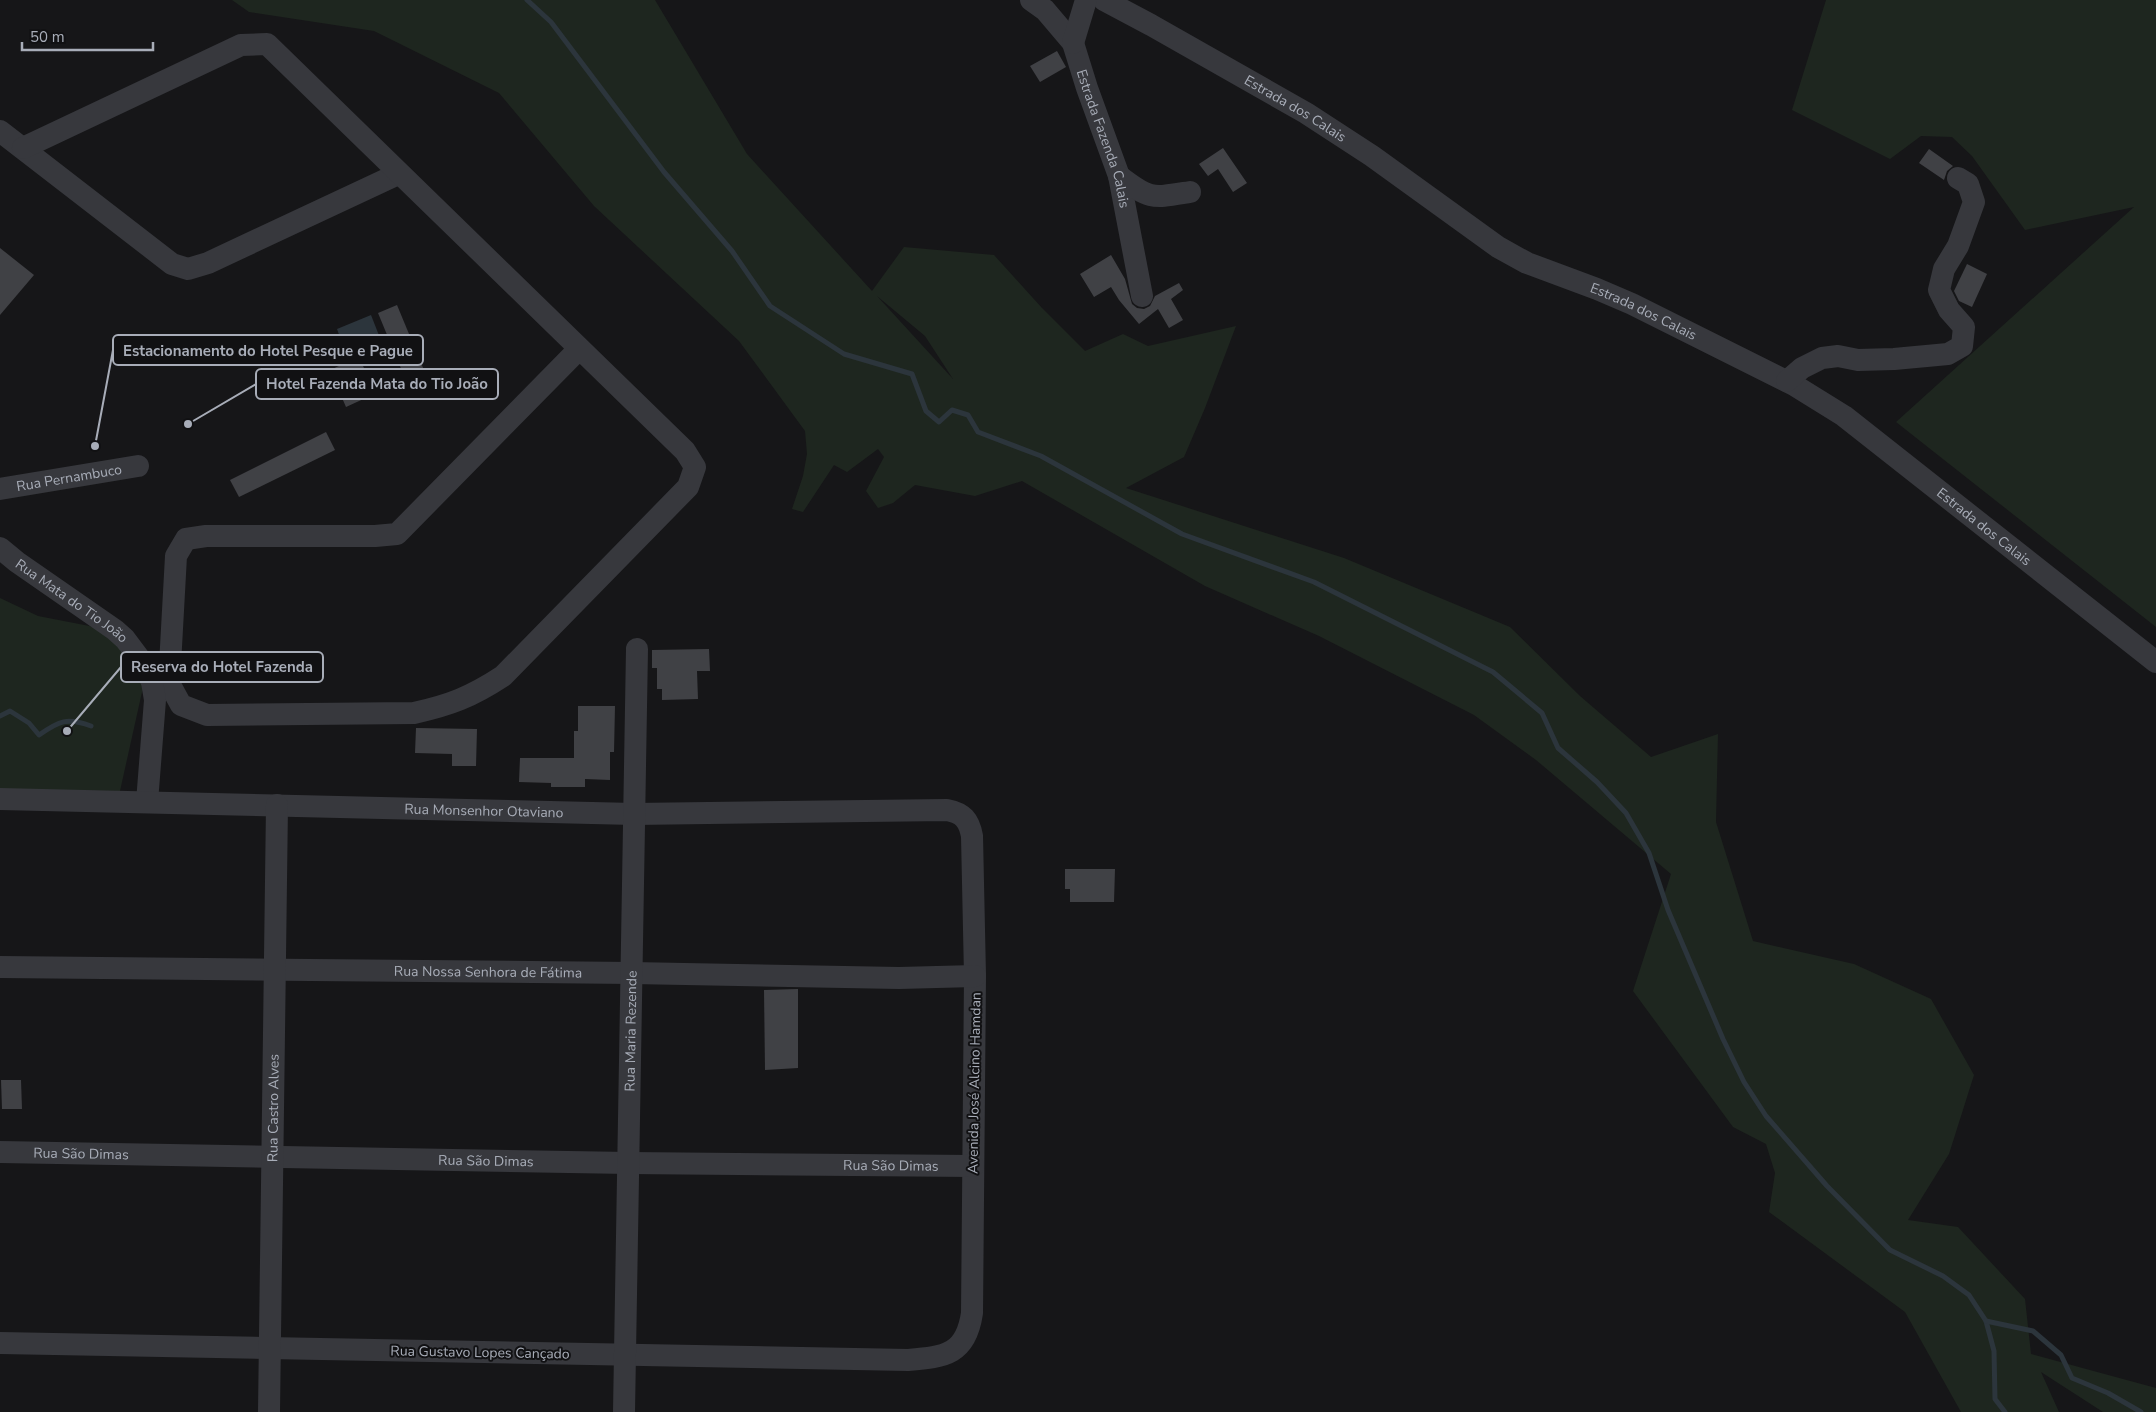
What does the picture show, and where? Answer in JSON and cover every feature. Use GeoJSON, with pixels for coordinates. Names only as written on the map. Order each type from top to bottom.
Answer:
{"type":"FeatureCollection","features":[{"type":"Feature","properties":{"kind":"street","name":"Estrada Fazenda Calais"},"geometry":{"type":"LineString","coordinates":[[1031,0],[1045,10],[1073,43],[1119,176],[1132,233],[1142,296]]}},
{"type":"Feature","properties":{"kind":"street"},"geometry":{"type":"LineString","coordinates":[[1073,43],[1086,0]]}},
{"type":"Feature","properties":{"kind":"street","name":"Estrada dos Calais"},"geometry":{"type":"LineString","coordinates":[[1104,0],[1152,24],[1306,113],[1372,156],[1498,247],[1527,263],[1597,288],[1787,381],[1844,416],[2156,662]]}},
{"type":"Feature","properties":{"kind":"street"},"geometry":{"type":"LineString","coordinates":[[23,148],[241,44],[267,44],[398,174],[579,349],[685,452],[695,467],[688,487],[503,676],[468,697],[445,706],[414,713],[207,715],[181,705],[169,684],[176,556],[186,539],[206,536],[374,536],[397,534],[579,349]]}},
{"type":"Feature","properties":{"kind":"street"},"geometry":{"type":"LineString","coordinates":[[0,131],[172,264],[188,269],[208,263],[398,174]]}},
{"type":"Feature","properties":{"kind":"street"},"geometry":{"type":"LineString","coordinates":[[1119,176],[1136,189],[1150,196],[1190,192]]}},
{"type":"Feature","properties":{"kind":"street"},"geometry":{"type":"LineString","coordinates":[[1787,381],[1802,368],[1822,358],[1838,356],[1858,360],[1894,359],[1948,354],[1962,346],[1964,327],[1949,310],[1939,290],[1944,269],[1958,246],[1974,202],[1968,184],[1958,178]]}},
{"type":"Feature","properties":{"kind":"street","name":"Rua Pernambuco"},"geometry":{"type":"LineString","coordinates":[[0,489],[138,466]]}},
{"type":"Feature","properties":{"kind":"street","name":"Rua Mata do Tio João"},"geometry":{"type":"LineString","coordinates":[[0,548],[124,638],[143,663],[152,682],[155,700],[147,802]]}},
{"type":"Feature","properties":{"kind":"street","name":"Rua Maria Rezende"},"geometry":{"type":"LineString","coordinates":[[624,1412],[637,649]]}},
{"type":"Feature","properties":{"kind":"street","name":"Rua Monsenhor Otaviano"},"geometry":{"type":"LineString","coordinates":[[0,799],[634,814],[947,810],[965,817]]}},
{"type":"Feature","properties":{"kind":"street","name":"Rua Castro Alves"},"geometry":{"type":"LineString","coordinates":[[268,1412],[278,805]]}},
{"type":"Feature","properties":{"kind":"street","name":"Avenida José Alcino Hamdan"},"geometry":{"type":"LineString","coordinates":[[958,1348],[969,1331],[972,1313],[976,976],[972,836],[970,824],[965,817]]}},
{"type":"Feature","properties":{"kind":"street","name":"Rua Nossa Senhora de Fátima"},"geometry":{"type":"LineString","coordinates":[[0,966],[899,978],[976,976]]}},
{"type":"Feature","properties":{"kind":"street","name":"Rua São Dimas"},"geometry":{"type":"LineString","coordinates":[[0,1152],[628,1163],[973,1166]]}},
{"type":"Feature","properties":{"kind":"street","name":"Rua Gustavo Lopes Cançado"},"geometry":{"type":"LineString","coordinates":[[0,1343],[908,1360],[935,1358],[958,1348]]}},
{"type":"Feature","properties":{"kind":"shaded area"},"geometry":{"type":"Polygon","coordinates":[[[232,0],[655,0],[747,154],[872,291],[904,247],[994,255],[1042,308],[1085,351],[1123,334],[1148,346],[1236,326],[1184,457],[1126,488],[1344,558],[1510,627],[1580,696],[1651,757],[1718,734],[1716,822],[1753,941],[1854,964],[1931,999],[1974,1075],[1949,1154],[1908,1220],[1958,1227],[2025,1299],[2031,1354],[2156,1388],[2156,1412],[2103,1412],[2041,1372],[2059,1412],[1961,1412],[1905,1312],[1769,1212],[1775,1173],[1766,1144],[1733,1127],[1633,991],[1671,874],[1536,760],[1474,715],[1319,636],[1205,586],[1022,481],[975,496],[915,485],[893,503],[878,508],[866,491],[884,457],[878,449],[847,472],[834,465],[803,512],[792,509],[803,476],[807,454],[805,431],[739,341],[594,206],[499,93],[374,31],[249,12],[232,0]],[[877,296],[953,379],[925,336],[877,296]]]}},
{"type":"Feature","properties":{"kind":"shaded area"},"geometry":{"type":"Polygon","coordinates":[[[1826,0],[2156,0],[2156,627],[1896,422],[2134,207],[2025,230],[1972,156],[1952,137],[1921,136],[1890,159],[1792,110],[1826,0]]]}},
{"type":"Feature","properties":{"kind":"shaded area"},"geometry":{"type":"Polygon","coordinates":[[[371,315],[380,338],[345,351],[337,329],[371,315]]]}},
{"type":"Feature","properties":{"kind":"shaded area"},"geometry":{"type":"Polygon","coordinates":[[[0,598],[38,616],[110,630],[146,674],[120,791],[0,790],[0,598]]]}},
{"type":"Feature","properties":{"kind":"building"},"geometry":{"type":"Polygon","coordinates":[[[1057,51],[1066,67],[1040,82],[1030,66],[1057,51]]]}},
{"type":"Feature","properties":{"kind":"building"},"geometry":{"type":"Polygon","coordinates":[[[1223,148],[1247,183],[1233,192],[1218,169],[1208,176],[1199,164],[1223,148]]]}},
{"type":"Feature","properties":{"kind":"building"},"geometry":{"type":"Polygon","coordinates":[[[1929,149],[1953,166],[1947,171],[1944,180],[1919,163],[1929,149]]]}},
{"type":"Feature","properties":{"kind":"building"},"geometry":{"type":"Polygon","coordinates":[[[0,248],[34,275],[0,315],[0,248]]]}},
{"type":"Feature","properties":{"kind":"building"},"geometry":{"type":"Polygon","coordinates":[[[1111,255],[1125,279],[1132,304],[1137,308],[1144,309],[1150,306],[1155,296],[1179,283],[1183,290],[1171,299],[1183,320],[1169,328],[1158,309],[1139,324],[1111,287],[1094,297],[1080,274],[1111,255]]]}},
{"type":"Feature","properties":{"kind":"building"},"geometry":{"type":"Polygon","coordinates":[[[1967,264],[1987,274],[1972,307],[1959,301],[1954,291],[1967,264]]]}},
{"type":"Feature","properties":{"kind":"building"},"geometry":{"type":"Polygon","coordinates":[[[397,305],[426,375],[407,383],[378,313],[397,305]]]}},
{"type":"Feature","properties":{"kind":"building"},"geometry":{"type":"Polygon","coordinates":[[[359,357],[368,377],[362,379],[370,396],[346,407],[330,370],[359,357]]]}},
{"type":"Feature","properties":{"kind":"building"},"geometry":{"type":"Polygon","coordinates":[[[326,432],[335,450],[239,497],[230,480],[326,432]]]}},
{"type":"Feature","properties":{"kind":"building"},"geometry":{"type":"Polygon","coordinates":[[[709,649],[710,671],[697,671],[698,699],[662,700],[662,689],[657,689],[657,668],[652,668],[652,650],[709,649]]]}},
{"type":"Feature","properties":{"kind":"building"},"geometry":{"type":"Polygon","coordinates":[[[578,706],[615,706],[614,752],[610,752],[610,780],[585,779],[585,787],[551,787],[551,783],[519,782],[520,758],[574,758],[574,731],[578,731],[578,706]]]}},
{"type":"Feature","properties":{"kind":"building"},"geometry":{"type":"Polygon","coordinates":[[[416,728],[477,729],[476,766],[452,766],[452,754],[415,753],[416,728]]]}},
{"type":"Feature","properties":{"kind":"building"},"geometry":{"type":"Polygon","coordinates":[[[1065,869],[1115,869],[1114,902],[1070,902],[1070,889],[1065,889],[1065,869]]]}},
{"type":"Feature","properties":{"kind":"building"},"geometry":{"type":"Polygon","coordinates":[[[798,989],[798,1068],[765,1070],[764,990],[798,989]]]}},
{"type":"Feature","properties":{"kind":"building"},"geometry":{"type":"Polygon","coordinates":[[[1,1080],[21,1080],[22,1109],[2,1109],[1,1080]]]}},
{"type":"Feature","properties":{"kind":"waterway"},"geometry":{"type":"LineString","coordinates":[[527,0],[551,22],[664,172],[732,251],[770,306],[844,354],[912,374],[926,411],[939,422],[952,410],[968,415],[978,432],[1041,456],[1182,534],[1314,582],[1493,672],[1542,713],[1558,748],[1597,782],[1626,813],[1649,853],[1668,910],[1723,1039],[1744,1082],[1766,1116],[1827,1186],[1890,1250],[1943,1276],[1969,1295],[1986,1321],[1994,1351],[1995,1399],[2005,1412]]}},
{"type":"Feature","properties":{"kind":"waterway"},"geometry":{"type":"LineString","coordinates":[[0,716],[10,711],[29,723],[39,735],[52,726],[69,721],[91,726]]}},
{"type":"Feature","properties":{"kind":"waterway"},"geometry":{"type":"LineString","coordinates":[[1986,1321],[2033,1331],[2061,1355],[2072,1378],[2108,1393],[2141,1412]]}},
{"type":"Feature","properties":{"kind":"place","name":"Hotel Fazenda Mata do Tio João"},"geometry":{"type":"Point","coordinates":[188,424]}},
{"type":"Feature","properties":{"kind":"place","name":"Estacionamento do Hotel Pesque e Pague"},"geometry":{"type":"Point","coordinates":[95,446]}},
{"type":"Feature","properties":{"kind":"place","name":"Reserva do Hotel Fazenda"},"geometry":{"type":"Point","coordinates":[67,731]}}]}
